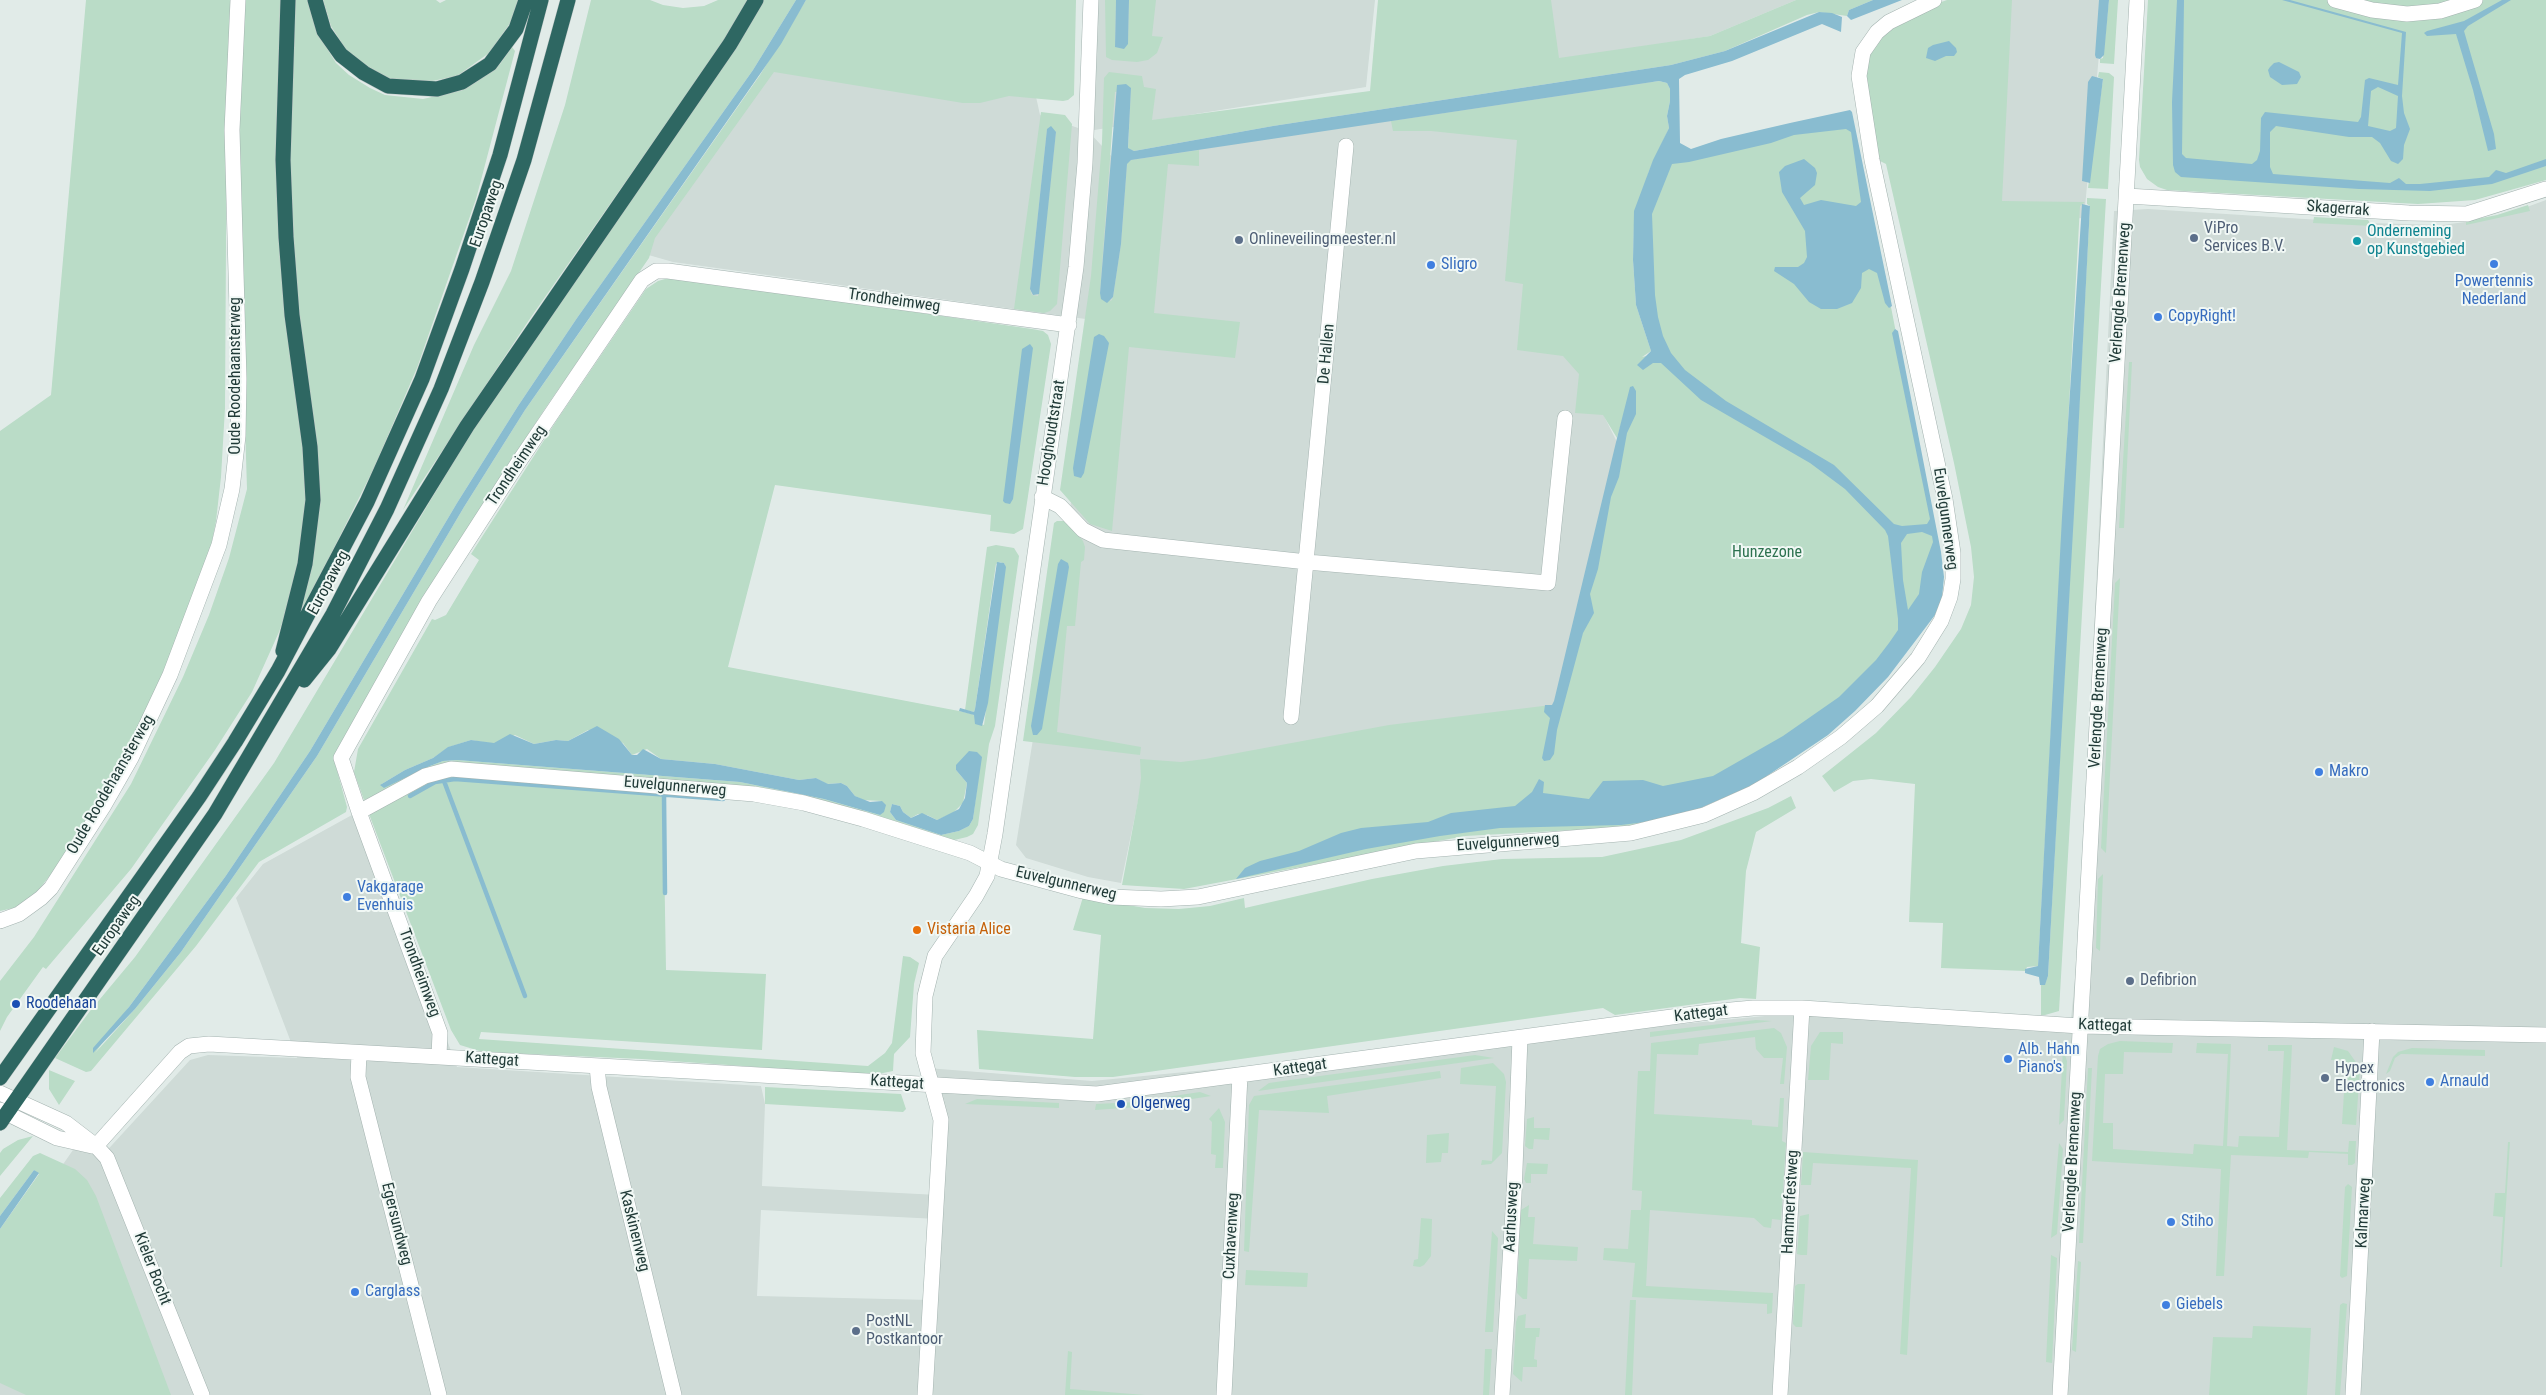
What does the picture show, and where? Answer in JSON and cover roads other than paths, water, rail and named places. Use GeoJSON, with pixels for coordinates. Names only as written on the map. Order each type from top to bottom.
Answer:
{"type":"FeatureCollection","features":[{"type":"Feature","properties":{"kind":"highway"},"geometry":{"type":"LineString","coordinates":[[278,671],[305,564],[313,500],[309,432],[292,315],[286,237],[283,160],[288,0]]}},
{"type":"Feature","properties":{"kind":"highway"},"geometry":{"type":"LineString","coordinates":[[315,0],[324,30],[335,47],[341,55],[364,73],[388,86],[437,89],[462,82],[490,64],[516,29],[526,0]]}},
{"type":"Feature","properties":{"kind":"highway","name":"Europaweg"},"geometry":{"type":"LineString","coordinates":[[0,1078],[199,797],[278,671],[366,502],[422,379],[462,269],[500,154],[541,0]]}},
{"type":"Feature","properties":{"kind":"highway","name":"Europaweg"},"geometry":{"type":"LineString","coordinates":[[6,1112],[215,814],[333,614],[387,509],[441,389],[482,282],[524,160],[568,0]]}},
{"type":"Feature","properties":{"kind":"highway"},"geometry":{"type":"LineString","coordinates":[[271,720],[329,649],[467,426],[730,44],[756,0]]}},
{"type":"Feature","properties":{"kind":"street","name":"Oude Roodehaansterweg"},"geometry":{"type":"LineString","coordinates":[[0,921],[31,908],[51,888],[131,758],[170,675],[219,545],[232,489],[238,436],[239,379],[232,130],[238,0]]}},
{"type":"Feature","properties":{"kind":"street","name":"Hooghoudtstraat"},"geometry":{"type":"LineString","coordinates":[[990,863],[1032,591],[1042,497],[1069,325],[1086,163],[1091,0]]}},
{"type":"Feature","properties":{"kind":"street","name":"Euvelgunnerweg"},"geometry":{"type":"LineString","coordinates":[[359,812],[425,776],[441,771],[461,769],[779,798],[834,810],[891,827],[962,850],[1001,869],[1082,891],[1111,897],[1161,900],[1198,897],[1416,851],[1631,832],[1686,820],[1729,805],[1798,766],[1859,722],[1892,690],[1928,643],[1946,610],[1953,579],[1953,553],[1945,499],[1872,160],[1859,82],[1863,52],[1876,32],[1889,22],[1934,0]]}},
{"type":"Feature","properties":{"kind":"street","name":"Verlengde Bremenweg"},"geometry":{"type":"LineString","coordinates":[[2060,1395],[2137,0]]}},
{"type":"Feature","properties":{"kind":"street"},"geometry":{"type":"LineString","coordinates":[[2335,0],[2372,10],[2407,14],[2440,11],[2475,0]]}},
{"type":"Feature","properties":{"kind":"street","name":"De Hallen"},"geometry":{"type":"LineString","coordinates":[[1291,717],[1346,146]]}},
{"type":"Feature","properties":{"kind":"street","name":"Skagerrak"},"geometry":{"type":"LineString","coordinates":[[2127,196],[2401,213],[2467,214],[2546,189]]}},
{"type":"Feature","properties":{"kind":"street","name":"Trondheimweg"},"geometry":{"type":"LineString","coordinates":[[439,1056],[440,1033],[341,758],[429,601],[518,463],[642,280],[656,271],[668,271],[1069,325]]}},
{"type":"Feature","properties":{"kind":"street"},"geometry":{"type":"LineString","coordinates":[[1042,497],[1060,506],[1083,530],[1103,540],[1307,562],[1548,583],[1565,418]]}},
{"type":"Feature","properties":{"kind":"street"},"geometry":{"type":"LineString","coordinates":[[925,1395],[941,1120],[925,1062],[923,1044],[926,996],[931,967],[946,937],[981,888],[990,863]]}},
{"type":"Feature","properties":{"kind":"street","name":"Kattegat"},"geometry":{"type":"LineString","coordinates":[[96,1146],[180,1052],[190,1046],[209,1044],[1098,1094],[1710,1012],[1753,1008],[1802,1008],[2080,1026],[2546,1035]]}},
{"type":"Feature","properties":{"kind":"street","name":"Hammerfestweg"},"geometry":{"type":"LineString","coordinates":[[1780,1395],[1802,1008]]}},
{"type":"Feature","properties":{"kind":"street","name":"Kalmarweg"},"geometry":{"type":"LineString","coordinates":[[2354,1395],[2372,1031]]}},
{"type":"Feature","properties":{"kind":"street","name":"Aarhusweg"},"geometry":{"type":"LineString","coordinates":[[1502,1395],[1514,1195],[1520,1038]]}},
{"type":"Feature","properties":{"kind":"street","name":"Egersundweg"},"geometry":{"type":"LineString","coordinates":[[359,1053],[358,1077],[439,1395]]}},
{"type":"Feature","properties":{"kind":"street","name":"Kaskinenweg"},"geometry":{"type":"LineString","coordinates":[[597,1066],[599,1086],[674,1395]]}},
{"type":"Feature","properties":{"kind":"street","name":"Cuxhavenweg"},"geometry":{"type":"LineString","coordinates":[[1224,1395],[1240,1076]]}},
{"type":"Feature","properties":{"kind":"street","name":"Kieler Bocht"},"geometry":{"type":"LineString","coordinates":[[0,1093],[6,1112],[66,1123],[96,1146],[112,1166],[202,1395]]}},
{"type":"Feature","properties":{"kind":"water"},"geometry":{"type":"Polygon","coordinates":[[[796,0],[806,0],[781,44],[525,410],[464,507],[317,756],[181,952],[135,1009],[93,1053],[93,1048],[129,1007],[225,877],[310,751],[457,503],[518,406],[577,318],[753,70],[796,0]]]}},
{"type":"Feature","properties":{"kind":"water"},"geometry":{"type":"Polygon","coordinates":[[[1116,0],[1129,0],[1128,44],[1124,49],[1115,47],[1116,0]]]}},
{"type":"Feature","properties":{"kind":"water"},"geometry":{"type":"Polygon","coordinates":[[[1873,0],[1902,0],[1851,20],[1847,16],[1849,10],[1873,0]]]}},
{"type":"Feature","properties":{"kind":"water"},"geometry":{"type":"Polygon","coordinates":[[[2099,0],[2109,0],[2104,55],[2100,59],[2096,58],[2095,55],[2099,0]]]}},
{"type":"Feature","properties":{"kind":"water"},"geometry":{"type":"Polygon","coordinates":[[[2177,0],[2184,0],[2182,154],[2186,158],[2252,164],[2257,160],[2260,151],[2261,118],[2265,112],[2358,122],[2361,117],[2365,80],[2369,78],[2398,85],[2402,33],[2282,0],[2290,0],[2406,32],[2402,96],[2404,113],[2410,129],[2404,145],[2403,159],[2398,164],[2391,161],[2380,143],[2372,137],[2349,137],[2276,126],[2270,132],[2270,167],[2273,174],[2390,183],[2399,178],[2406,184],[2420,184],[2489,177],[2496,170],[2506,173],[2546,159],[2546,166],[2492,184],[2430,191],[2359,189],[2181,177],[2175,172],[2173,165],[2172,102],[2177,0]],[[2378,87],[2371,91],[2368,126],[2390,131],[2396,128],[2398,96],[2378,87]]]}},
{"type":"Feature","properties":{"kind":"water"},"geometry":{"type":"Polygon","coordinates":[[[2502,0],[2511,0],[2468,26],[2464,31],[2494,134],[2496,149],[2488,151],[2473,90],[2456,34],[2427,36],[2424,33],[2464,21],[2502,0]]]}},
{"type":"Feature","properties":{"kind":"water"},"geometry":{"type":"Polygon","coordinates":[[[1819,12],[1832,13],[1842,17],[1841,32],[1822,24],[1732,61],[1685,75],[1679,79],[1680,143],[1691,149],[1721,139],[1850,110],[1852,112],[1892,306],[1889,308],[1885,303],[1877,273],[1869,269],[1862,273],[1861,288],[1852,303],[1837,309],[1821,309],[1809,302],[1794,284],[1774,271],[1775,267],[1798,267],[1804,263],[1807,257],[1805,231],[1782,192],[1779,172],[1785,166],[1804,159],[1815,168],[1817,173],[1815,185],[1800,198],[1804,205],[1821,200],[1856,206],[1861,202],[1851,132],[1846,129],[1794,135],[1771,143],[1689,162],[1672,164],[1652,214],[1655,295],[1663,336],[1671,353],[1685,370],[1726,401],[1834,465],[1894,524],[1902,526],[1927,524],[1930,519],[1892,333],[1895,329],[1898,331],[1941,552],[1944,577],[1942,598],[1935,615],[1888,677],[1855,711],[1828,735],[1755,784],[1694,811],[1662,820],[1621,825],[1500,828],[1440,836],[1366,849],[1236,879],[1245,868],[1260,861],[1299,851],[1341,833],[1361,828],[1428,822],[1451,813],[1515,806],[1532,792],[1539,779],[1544,782],[1543,793],[1589,799],[1603,781],[1643,780],[1663,786],[1713,776],[1783,736],[1839,697],[1876,660],[1889,643],[1898,630],[1898,619],[1888,536],[1885,530],[1845,489],[1810,463],[1701,400],[1661,363],[1653,363],[1643,370],[1637,365],[1651,351],[1636,305],[1633,260],[1634,211],[1653,160],[1669,128],[1667,116],[1670,89],[1667,83],[1659,81],[1131,160],[1127,164],[1121,244],[1113,297],[1107,303],[1101,299],[1100,293],[1117,85],[1126,84],[1131,88],[1128,148],[1134,151],[1273,126],[1671,65],[1725,51],[1819,12]],[[1922,532],[1907,534],[1901,543],[1903,580],[1908,610],[1919,594],[1922,572],[1933,542],[1932,536],[1922,532]]]}},
{"type":"Feature","properties":{"kind":"water"},"geometry":{"type":"Polygon","coordinates":[[[1949,41],[1956,48],[1957,52],[1954,56],[1946,56],[1935,61],[1926,58],[1928,48],[1949,41]]]}},
{"type":"Feature","properties":{"kind":"water"},"geometry":{"type":"Polygon","coordinates":[[[2279,62],[2299,72],[2301,77],[2297,84],[2282,85],[2270,77],[2268,70],[2274,63],[2279,62]]]}},
{"type":"Feature","properties":{"kind":"water"},"geometry":{"type":"Polygon","coordinates":[[[2092,76],[2103,79],[2090,183],[2082,181],[2088,82],[2092,76]]]}},
{"type":"Feature","properties":{"kind":"water"},"geometry":{"type":"Polygon","coordinates":[[[1051,126],[1056,132],[1039,294],[1033,295],[1030,289],[1047,129],[1051,126]]]}},
{"type":"Feature","properties":{"kind":"water"},"geometry":{"type":"Polygon","coordinates":[[[2082,204],[2090,206],[2074,513],[2048,976],[2045,985],[2040,985],[2039,977],[2025,973],[2025,969],[2038,966],[2062,517],[2082,204]]]}},
{"type":"Feature","properties":{"kind":"water"},"geometry":{"type":"Polygon","coordinates":[[[1099,334],[1104,336],[1109,343],[1084,473],[1081,478],[1074,476],[1073,468],[1094,337],[1099,334]]]}},
{"type":"Feature","properties":{"kind":"water"},"geometry":{"type":"Polygon","coordinates":[[[1030,344],[1033,348],[1013,499],[1010,504],[1003,501],[1022,349],[1030,344]]]}},
{"type":"Feature","properties":{"kind":"water"},"geometry":{"type":"Polygon","coordinates":[[[1633,386],[1636,391],[1636,414],[1627,433],[1619,477],[1611,497],[1598,569],[1590,594],[1594,613],[1583,633],[1557,730],[1554,754],[1550,760],[1544,761],[1542,758],[1550,718],[1544,712],[1545,705],[1552,705],[1554,701],[1617,438],[1630,387],[1633,386]]]}},
{"type":"Feature","properties":{"kind":"water"},"geometry":{"type":"Polygon","coordinates":[[[1061,559],[1068,563],[1069,567],[1042,729],[1037,735],[1033,735],[1031,726],[1058,564],[1061,559]]]}},
{"type":"Feature","properties":{"kind":"water"},"geometry":{"type":"Polygon","coordinates":[[[997,562],[1004,563],[1006,567],[988,703],[982,726],[975,724],[974,715],[959,711],[960,708],[974,712],[975,709],[997,562]]]}},
{"type":"Feature","properties":{"kind":"water"},"geometry":{"type":"Polygon","coordinates":[[[597,726],[619,739],[632,755],[637,755],[643,749],[661,759],[715,764],[799,780],[816,778],[828,784],[841,783],[847,786],[855,796],[870,802],[882,801],[886,805],[884,812],[880,815],[824,799],[740,782],[457,760],[443,761],[384,788],[380,785],[405,770],[433,758],[448,747],[471,740],[494,743],[510,734],[534,744],[556,740],[568,741],[597,726]]]}},
{"type":"Feature","properties":{"kind":"water"},"geometry":{"type":"Polygon","coordinates":[[[969,751],[977,752],[982,757],[973,819],[969,826],[959,831],[941,835],[896,820],[890,812],[892,804],[900,806],[903,812],[911,818],[922,813],[937,820],[959,809],[965,798],[967,783],[956,770],[956,765],[969,751]]]}},
{"type":"Feature","properties":{"kind":"water"},"geometry":{"type":"Polygon","coordinates":[[[34,1170],[39,1173],[0,1229],[0,1216],[34,1170]]]}},
{"type":"Feature","properties":{"kind":"waterway"},"geometry":{"type":"LineString","coordinates":[[410,796],[435,782],[455,779],[723,799]]}},
{"type":"Feature","properties":{"kind":"waterway"},"geometry":{"type":"LineString","coordinates":[[444,781],[525,996]]}},
{"type":"Feature","properties":{"kind":"waterway"},"geometry":{"type":"LineString","coordinates":[[664,795],[665,893]]}},
{"type":"Feature","properties":{"kind":"place","name":"ViPro Services B.V."},"geometry":{"type":"Point","coordinates":[2194,238]}},
{"type":"Feature","properties":{"kind":"place","name":"Onlineveilingmeester.nl"},"geometry":{"type":"Point","coordinates":[1239,240]}},
{"type":"Feature","properties":{"kind":"place","name":"Onderneming op Kunstgebied"},"geometry":{"type":"Point","coordinates":[2357,241]}},
{"type":"Feature","properties":{"kind":"place","name":"Powertennis Nederland"},"geometry":{"type":"Point","coordinates":[2494,264]}},
{"type":"Feature","properties":{"kind":"place","name":"Sligro"},"geometry":{"type":"Point","coordinates":[1431,265]}},
{"type":"Feature","properties":{"kind":"place","name":"CopyRight!"},"geometry":{"type":"Point","coordinates":[2158,317]}},
{"type":"Feature","properties":{"kind":"place","name":"Makro"},"geometry":{"type":"Point","coordinates":[2319,772]}},
{"type":"Feature","properties":{"kind":"place","name":"Vakgarage Evenhuis"},"geometry":{"type":"Point","coordinates":[347,897]}},
{"type":"Feature","properties":{"kind":"place","name":"Vistaria Alice"},"geometry":{"type":"Point","coordinates":[917,930]}},
{"type":"Feature","properties":{"kind":"place","name":"Defibrion"},"geometry":{"type":"Point","coordinates":[2130,981]}},
{"type":"Feature","properties":{"kind":"place","name":"Roodehaan"},"geometry":{"type":"Point","coordinates":[16,1004]}},
{"type":"Feature","properties":{"kind":"place","name":"Alb. Hahn Piano's"},"geometry":{"type":"Point","coordinates":[2008,1059]}},
{"type":"Feature","properties":{"kind":"place","name":"Hypex Electronics"},"geometry":{"type":"Point","coordinates":[2325,1078]}},
{"type":"Feature","properties":{"kind":"place","name":"Arnauld"},"geometry":{"type":"Point","coordinates":[2430,1082]}},
{"type":"Feature","properties":{"kind":"place","name":"Olgerweg"},"geometry":{"type":"Point","coordinates":[1121,1104]}},
{"type":"Feature","properties":{"kind":"place","name":"Stiho"},"geometry":{"type":"Point","coordinates":[2171,1222]}},
{"type":"Feature","properties":{"kind":"place","name":"Carglass"},"geometry":{"type":"Point","coordinates":[355,1292]}},
{"type":"Feature","properties":{"kind":"place","name":"Giebels"},"geometry":{"type":"Point","coordinates":[2166,1305]}},
{"type":"Feature","properties":{"kind":"place","name":"PostNL Postkantoor"},"geometry":{"type":"Point","coordinates":[856,1331]}},
{"type":"Feature","properties":{"kind":"park label","name":"Hunzezone"},"geometry":{"type":"Point","coordinates":[1767,553]}}]}
